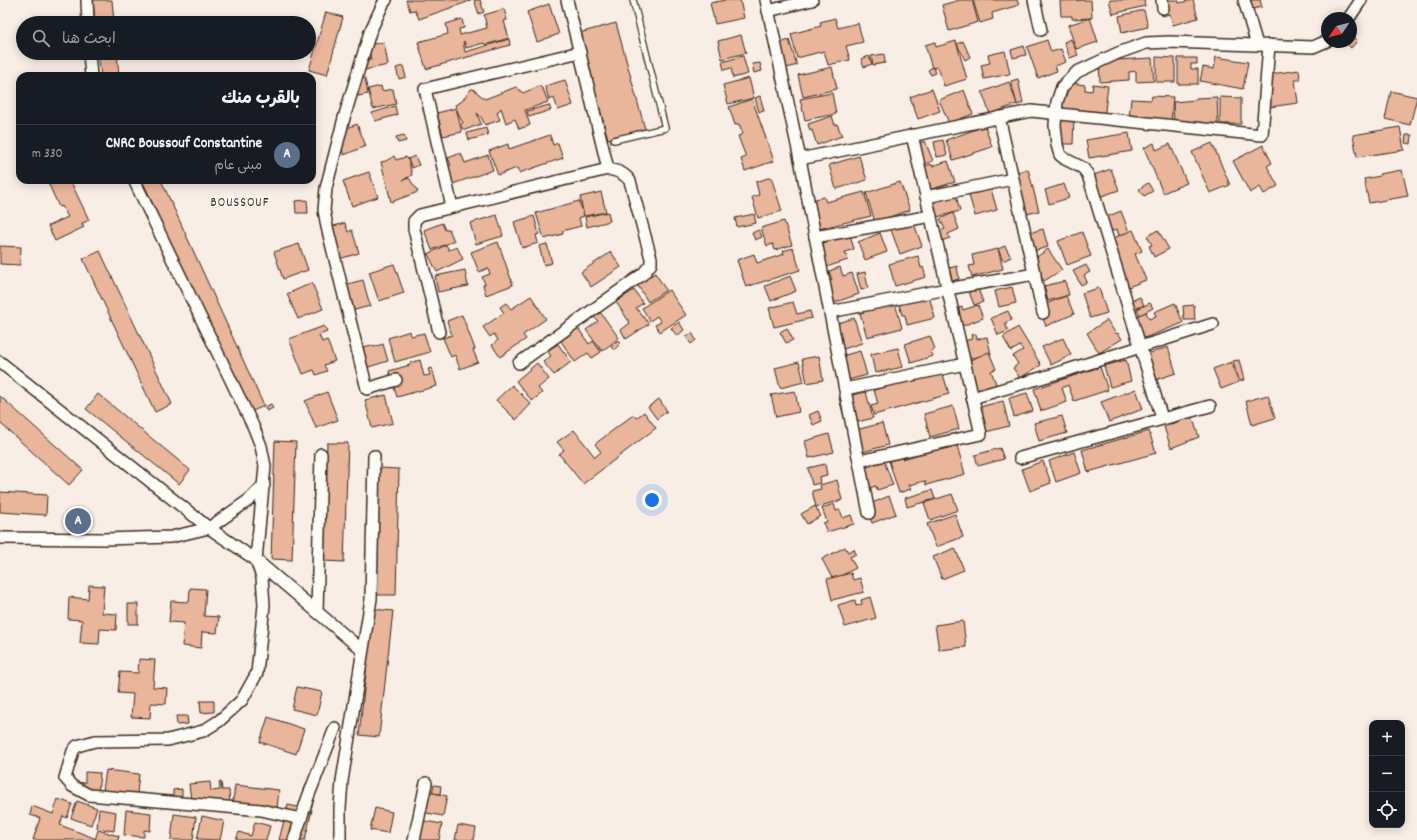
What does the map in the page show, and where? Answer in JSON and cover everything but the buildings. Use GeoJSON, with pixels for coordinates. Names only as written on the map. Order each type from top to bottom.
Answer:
{"type":"FeatureCollection","features":[{"type":"Feature","properties":{"kind":"street"},"geometry":{"type":"LineString","coordinates":[[87,0],[88,16]]}},
{"type":"Feature","properties":{"kind":"street"},"geometry":{"type":"LineString","coordinates":[[386,0],[370,32],[344,118],[326,188],[324,210],[367,389],[396,380]]}},
{"type":"Feature","properties":{"kind":"street"},"geometry":{"type":"LineString","coordinates":[[567,0],[608,169]]}},
{"type":"Feature","properties":{"kind":"street"},"geometry":{"type":"LineString","coordinates":[[812,0],[767,5],[800,159],[869,512]]}},
{"type":"Feature","properties":{"kind":"street"},"geometry":{"type":"LineString","coordinates":[[1034,0],[1041,30]]}},
{"type":"Feature","properties":{"kind":"street"},"geometry":{"type":"LineString","coordinates":[[1244,0],[1257,45]]}},
{"type":"Feature","properties":{"kind":"street"},"geometry":{"type":"LineString","coordinates":[[1353,12],[1361,0]]}},
{"type":"Feature","properties":{"kind":"street"},"geometry":{"type":"LineString","coordinates":[[1162,418],[1088,175],[1083,168],[1060,155],[1056,145],[1055,125],[1057,102],[1062,86],[1076,72],[1118,53],[1146,43],[1169,42],[1313,47],[1321,44]]}},
{"type":"Feature","properties":{"kind":"street"},"geometry":{"type":"LineString","coordinates":[[800,159],[1031,110],[1262,135],[1269,45]]}},
{"type":"Feature","properties":{"kind":"street"},"geometry":{"type":"LineString","coordinates":[[452,207],[425,89],[580,52]]}},
{"type":"Feature","properties":{"kind":"street"},"geometry":{"type":"LineString","coordinates":[[89,60],[90,72]]}},
{"type":"Feature","properties":{"kind":"street"},"geometry":{"type":"LineString","coordinates":[[999,117],[1043,313]]}},
{"type":"Feature","properties":{"kind":"street"},"geometry":{"type":"LineString","coordinates":[[859,461],[981,434],[912,135]]}},
{"type":"Feature","properties":{"kind":"street"},"geometry":{"type":"LineString","coordinates":[[439,332],[414,229],[414,221],[420,215],[608,169],[616,170],[625,174],[630,181],[651,258],[651,264],[643,274],[519,363]]}},
{"type":"Feature","properties":{"kind":"street"},"geometry":{"type":"LineString","coordinates":[[926,197],[1013,179]]}},
{"type":"Feature","properties":{"kind":"street"},"geometry":{"type":"LineString","coordinates":[[136,184],[254,428],[261,446],[265,466],[256,560],[262,577],[264,605],[257,673],[242,700],[219,721],[203,732],[168,740],[95,741],[77,746],[73,751],[65,778],[72,786],[89,794],[260,810],[301,819]]}},
{"type":"Feature","properties":{"kind":"street"},"geometry":{"type":"LineString","coordinates":[[815,237],[931,216]]}},
{"type":"Feature","properties":{"kind":"street"},"geometry":{"type":"LineString","coordinates":[[830,312],[1034,274]]}},
{"type":"Feature","properties":{"kind":"street"},"geometry":{"type":"LineString","coordinates":[[972,398],[1058,373],[1213,324]]}},
{"type":"Feature","properties":{"kind":"street"},"geometry":{"type":"LineString","coordinates":[[0,362],[209,528],[256,560],[362,650]]}},
{"type":"Feature","properties":{"kind":"street"},"geometry":{"type":"LineString","coordinates":[[845,389],[965,364]]}},
{"type":"Feature","properties":{"kind":"street"},"geometry":{"type":"LineString","coordinates":[[1020,458],[1210,406]]}},
{"type":"Feature","properties":{"kind":"street"},"geometry":{"type":"LineString","coordinates":[[317,612],[321,454]]}},
{"type":"Feature","properties":{"kind":"street"},"geometry":{"type":"LineString","coordinates":[[340,840],[342,781],[371,599],[374,456]]}},
{"type":"Feature","properties":{"kind":"street"},"geometry":{"type":"LineString","coordinates":[[0,538],[104,539],[171,537],[209,528],[249,500],[264,485]]}},
{"type":"Feature","properties":{"kind":"street"},"geometry":{"type":"LineString","coordinates":[[294,840],[308,797],[335,728]]}},
{"type":"Feature","properties":{"kind":"street"},"geometry":{"type":"LineString","coordinates":[[414,840],[426,783]]}},
{"type":"Feature","properties":{"kind":"lane"},"geometry":{"type":"LineString","coordinates":[[614,140],[665,128],[633,0]]}},
{"type":"Feature","properties":{"kind":"place","name":"CNRC Boussouf Constantine"},"geometry":{"type":"Point","coordinates":[78,521]}},
{"type":"Feature","properties":{"kind":"district","name":"BOUSSOUF"},"geometry":{"type":"Point","coordinates":[240,201]}}]}
